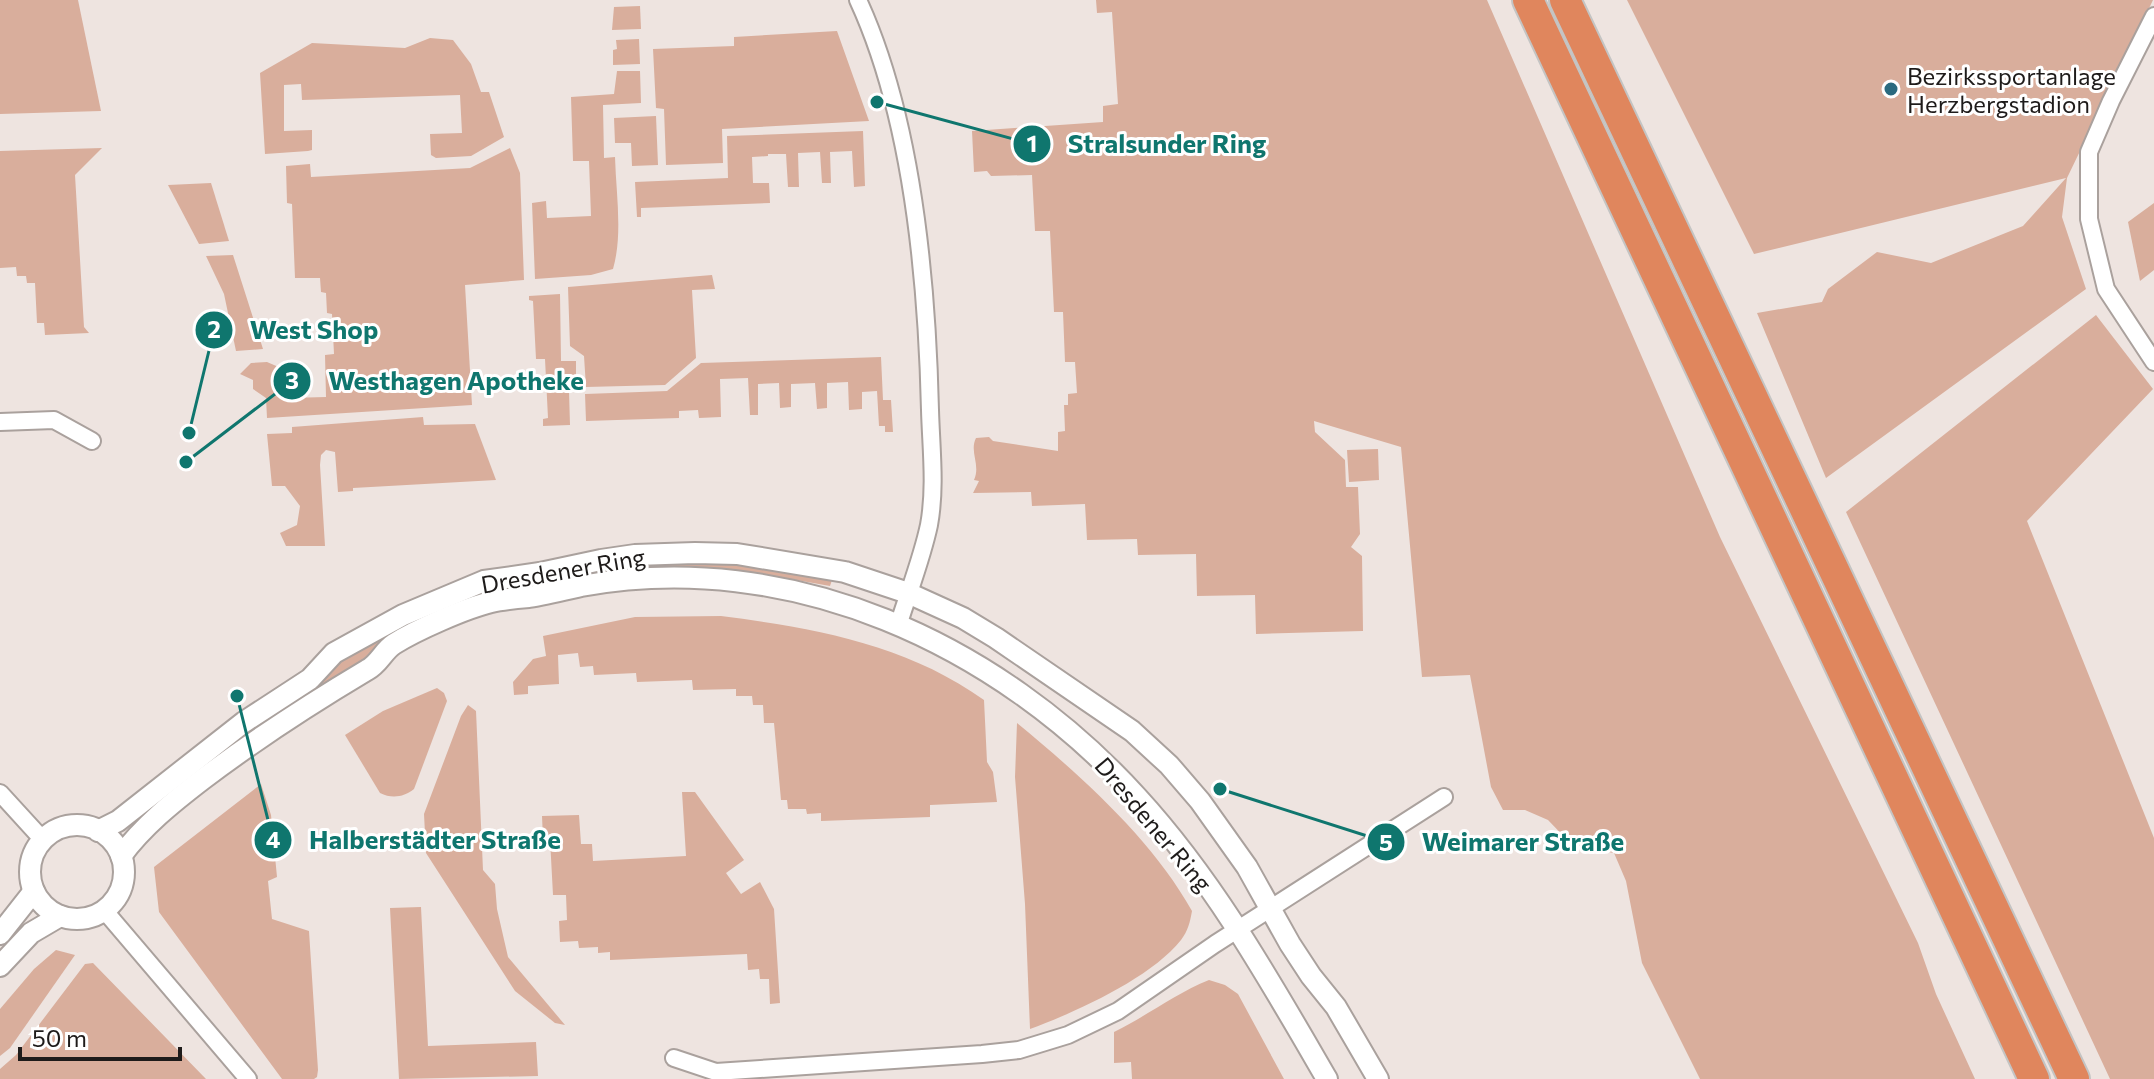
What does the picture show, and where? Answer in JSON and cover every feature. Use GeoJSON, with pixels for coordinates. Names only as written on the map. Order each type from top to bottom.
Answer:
{"type":"FeatureCollection","features":[{"type":"Feature","properties":{"kind":"highway"},"geometry":{"type":"LineString","coordinates":[[1528,0],[2034,1079]]}},
{"type":"Feature","properties":{"kind":"highway"},"geometry":{"type":"LineString","coordinates":[[1565,0],[2074,1079]]}},
{"type":"Feature","properties":{"kind":"street"},"geometry":{"type":"LineString","coordinates":[[858,0],[892,98],[910,181],[923,267],[932,484],[929,524],[899,623]]}},
{"type":"Feature","properties":{"kind":"street"},"geometry":{"type":"LineString","coordinates":[[2154,16],[2089,152],[2089,219],[2106,289],[2154,362]]}},
{"type":"Feature","properties":{"kind":"street"},"geometry":{"type":"LineString","coordinates":[[0,422],[54,420],[92,441]]}},
{"type":"Feature","properties":{"kind":"street","name":"Dresdener Ring"},"geometry":{"type":"LineString","coordinates":[[98,831],[118,821],[244,722],[310,679],[334,653],[403,615],[484,581],[613,558],[695,553],[737,554],[845,572],[908,593],[963,618],[1132,731],[1169,765],[1200,801],[1247,867],[1290,944],[1336,1007],[1378,1079]]}},
{"type":"Feature","properties":{"kind":"street","name":"Dresdener Ring"},"geometry":{"type":"LineString","coordinates":[[121,856],[143,830],[187,791],[292,715],[373,667],[393,644],[486,603],[639,577],[705,578],[772,587],[839,602],[899,623],[1028,698],[1079,739],[1160,823],[1211,889],[1327,1079]]}},
{"type":"Feature","properties":{"kind":"street"},"geometry":{"type":"LineString","coordinates":[[0,793],[43,840]]}},
{"type":"Feature","properties":{"kind":"street"},"geometry":{"type":"LineString","coordinates":[[674,1058],[716,1072],[1019,1050],[1068,1035],[1118,1011],[1444,797]]}},
{"type":"Feature","properties":{"kind":"street"},"geometry":{"type":"LineString","coordinates":[[69,826],[84,826],[98,831],[121,856],[123,880],[113,902],[104,910],[83,919],[60,916],[49,910],[34,891],[30,864],[43,840],[54,831],[69,826]]}},
{"type":"Feature","properties":{"kind":"street"},"geometry":{"type":"LineString","coordinates":[[0,934],[34,891]]}},
{"type":"Feature","properties":{"kind":"street"},"geometry":{"type":"LineString","coordinates":[[104,910],[248,1079]]}},
{"type":"Feature","properties":{"kind":"street"},"geometry":{"type":"LineString","coordinates":[[0,966],[31,933],[60,916]]}},
{"type":"Feature","properties":{"kind":"shaded area"},"geometry":{"type":"Polygon","coordinates":[[[0,0],[78,0],[101,111],[0,114],[0,0]]]}},
{"type":"Feature","properties":{"kind":"shaded area"},"geometry":{"type":"Polygon","coordinates":[[[1096,0],[1487,0],[1720,537],[1918,943],[1936,994],[1975,1079],[1700,1079],[1642,963],[1626,881],[1614,853],[1573,846],[1548,820],[1525,810],[1503,810],[1491,787],[1470,675],[1422,677],[1401,447],[1314,421],[1315,432],[1345,460],[1346,487],[1358,487],[1360,534],[1351,547],[1362,556],[1363,631],[1256,634],[1255,595],[1197,596],[1196,554],[1138,555],[1137,539],[1087,540],[1085,504],[1032,506],[1031,492],[973,493],[979,481],[974,480],[976,438],[989,437],[993,441],[1058,451],[1058,432],[1065,431],[1064,405],[1068,405],[1068,394],[1077,393],[1075,362],[1065,362],[1063,312],[1054,312],[1050,231],[1035,231],[1032,175],[991,176],[987,171],[974,172],[972,131],[1103,122],[1103,106],[1118,104],[1112,12],[1097,13],[1096,0]]]}},
{"type":"Feature","properties":{"kind":"shaded area","name":"Bezirkssportanlage Herzbergstadion"},"geometry":{"type":"Polygon","coordinates":[[[1627,0],[2153,0],[2067,178],[2062,217],[2086,289],[1826,478],[1757,313],[1822,302],[1828,289],[1877,252],[1931,263],[2023,226],[2066,178],[1754,254],[1627,0]]]}},
{"type":"Feature","properties":{"kind":"shaded area"},"geometry":{"type":"Polygon","coordinates":[[[640,6],[641,29],[612,30],[614,7],[640,6]]]}},
{"type":"Feature","properties":{"kind":"shaded area"},"geometry":{"type":"Polygon","coordinates":[[[837,31],[869,121],[722,129],[723,163],[666,165],[664,109],[656,108],[653,49],[734,46],[734,37],[837,31]]]}},
{"type":"Feature","properties":{"kind":"shaded area"},"geometry":{"type":"Polygon","coordinates":[[[430,38],[453,40],[471,64],[481,92],[489,92],[504,137],[471,156],[436,158],[431,155],[430,134],[462,133],[460,95],[302,100],[301,84],[284,85],[284,131],[312,130],[312,150],[265,154],[260,73],[312,43],[405,48],[430,38]]]}},
{"type":"Feature","properties":{"kind":"shaded area"},"geometry":{"type":"Polygon","coordinates":[[[639,39],[640,64],[613,65],[616,40],[639,39]]]}},
{"type":"Feature","properties":{"kind":"shaded area"},"geometry":{"type":"Polygon","coordinates":[[[617,71],[640,71],[641,103],[603,105],[604,158],[615,157],[618,228],[613,269],[591,275],[535,279],[532,203],[546,201],[547,218],[591,216],[589,161],[573,161],[571,97],[614,94],[617,71]]]}},
{"type":"Feature","properties":{"kind":"shaded area"},"geometry":{"type":"Polygon","coordinates":[[[656,116],[658,165],[632,166],[631,143],[615,143],[614,118],[656,116]]]}},
{"type":"Feature","properties":{"kind":"shaded area"},"geometry":{"type":"Polygon","coordinates":[[[863,131],[865,186],[854,187],[852,151],[830,152],[831,183],[822,183],[820,152],[798,153],[799,187],[788,187],[786,154],[768,154],[752,157],[753,183],[769,183],[770,203],[641,208],[641,217],[637,217],[635,182],[728,178],[727,136],[863,131]]]}},
{"type":"Feature","properties":{"kind":"shaded area"},"geometry":{"type":"Polygon","coordinates":[[[102,148],[75,175],[84,327],[89,333],[45,335],[44,323],[37,323],[35,283],[27,283],[26,276],[17,276],[16,267],[0,268],[0,151],[102,148]]]}},
{"type":"Feature","properties":{"kind":"shaded area"},"geometry":{"type":"Polygon","coordinates":[[[510,148],[520,173],[524,280],[465,285],[472,405],[267,418],[266,398],[253,389],[253,380],[240,374],[251,363],[267,362],[288,371],[289,398],[326,397],[325,355],[334,354],[332,314],[327,313],[326,293],[321,292],[320,278],[295,278],[292,204],[287,203],[286,166],[310,164],[311,177],[470,168],[510,148]]]}},
{"type":"Feature","properties":{"kind":"shaded area"},"geometry":{"type":"Polygon","coordinates":[[[211,183],[229,241],[199,244],[168,185],[211,183]]]}},
{"type":"Feature","properties":{"kind":"shaded area"},"geometry":{"type":"Polygon","coordinates":[[[2154,203],[2154,270],[2140,281],[2128,222],[2154,203]]]}},
{"type":"Feature","properties":{"kind":"shaded area"},"geometry":{"type":"Polygon","coordinates":[[[233,255],[263,349],[236,351],[224,294],[206,256],[233,255]]]}},
{"type":"Feature","properties":{"kind":"shaded area"},"geometry":{"type":"Polygon","coordinates":[[[712,275],[715,289],[692,290],[696,358],[665,385],[586,387],[584,356],[570,346],[568,287],[712,275]]]}},
{"type":"Feature","properties":{"kind":"shaded area"},"geometry":{"type":"Polygon","coordinates":[[[560,294],[561,361],[576,361],[576,390],[569,391],[570,425],[543,426],[543,419],[548,418],[545,359],[536,359],[533,301],[529,300],[529,296],[560,294]]]}},
{"type":"Feature","properties":{"kind":"shaded area"},"geometry":{"type":"Polygon","coordinates":[[[2096,315],[2153,389],[2027,521],[2154,838],[2154,1079],[2110,1079],[1846,512],[2096,315]]]}},
{"type":"Feature","properties":{"kind":"shaded area"},"geometry":{"type":"Polygon","coordinates":[[[881,357],[883,400],[891,400],[893,432],[885,432],[885,426],[879,426],[877,391],[862,392],[862,409],[849,410],[848,382],[827,383],[827,408],[817,409],[815,383],[791,384],[791,407],[780,408],[779,383],[758,384],[758,415],[750,415],[748,378],[720,379],[721,417],[699,418],[698,410],[679,411],[679,418],[586,421],[585,394],[667,391],[701,363],[881,357]]]}},
{"type":"Feature","properties":{"kind":"shaded area"},"geometry":{"type":"Polygon","coordinates":[[[423,417],[424,425],[475,424],[496,480],[353,488],[353,491],[338,492],[335,452],[326,450],[321,455],[320,465],[325,546],[286,546],[280,533],[297,525],[300,506],[285,486],[272,486],[267,434],[292,433],[292,427],[423,417]]]}},
{"type":"Feature","properties":{"kind":"shaded area"},"geometry":{"type":"Polygon","coordinates":[[[1378,449],[1379,480],[1349,482],[1347,450],[1378,449]]]}},
{"type":"Feature","properties":{"kind":"shaded area"},"geometry":{"type":"Polygon","coordinates":[[[715,559],[833,577],[830,586],[725,570],[672,569],[533,591],[373,659],[144,820],[138,813],[337,658],[460,595],[603,566],[715,559]]]}},
{"type":"Feature","properties":{"kind":"shaded area"},"geometry":{"type":"Polygon","coordinates":[[[721,616],[825,633],[891,652],[954,681],[984,700],[987,762],[993,772],[997,802],[930,805],[930,817],[821,821],[821,813],[807,814],[806,809],[788,809],[787,800],[781,800],[774,723],[764,723],[763,705],[753,705],[752,696],[736,696],[736,689],[693,690],[692,680],[637,682],[636,673],[594,675],[593,666],[580,667],[578,653],[558,655],[559,684],[528,686],[528,694],[514,695],[513,682],[533,659],[546,656],[543,636],[635,617],[721,616]]]}},
{"type":"Feature","properties":{"kind":"shaded area"},"geometry":{"type":"Polygon","coordinates":[[[437,688],[444,693],[447,701],[414,789],[398,796],[380,793],[345,735],[383,711],[437,688]]]}},
{"type":"Feature","properties":{"kind":"shaded area"},"geometry":{"type":"Polygon","coordinates":[[[468,705],[476,711],[483,870],[495,884],[497,909],[508,957],[565,1025],[555,1023],[515,991],[426,853],[424,814],[468,705]]]}},
{"type":"Feature","properties":{"kind":"shaded area"},"geometry":{"type":"Polygon","coordinates":[[[1017,723],[1090,786],[1136,834],[1176,884],[1192,911],[1181,940],[1151,968],[1112,992],[1030,1029],[1025,904],[1015,777],[1017,723]]]}},
{"type":"Feature","properties":{"kind":"shaded area"},"geometry":{"type":"Polygon","coordinates":[[[261,784],[271,815],[277,877],[268,881],[272,919],[309,931],[318,1070],[314,1079],[282,1079],[159,912],[154,867],[261,784]]]}},
{"type":"Feature","properties":{"kind":"shaded area"},"geometry":{"type":"Polygon","coordinates":[[[682,792],[695,792],[744,860],[726,873],[741,894],[760,882],[774,909],[780,1003],[770,1004],[769,979],[760,979],[759,969],[748,970],[747,954],[610,960],[610,952],[598,953],[598,947],[579,948],[578,941],[560,942],[559,921],[567,920],[566,895],[553,895],[550,839],[543,839],[542,816],[579,815],[581,844],[592,844],[593,861],[686,856],[682,792]]]}},
{"type":"Feature","properties":{"kind":"shaded area"},"geometry":{"type":"Polygon","coordinates":[[[421,907],[428,1046],[536,1042],[538,1076],[399,1079],[390,908],[421,907]]]}},
{"type":"Feature","properties":{"kind":"shaded area"},"geometry":{"type":"Polygon","coordinates":[[[56,950],[75,955],[10,1048],[0,1056],[0,1009],[34,969],[56,950]]]}},
{"type":"Feature","properties":{"kind":"shaded area"},"geometry":{"type":"Polygon","coordinates":[[[93,963],[206,1079],[0,1079],[0,1069],[16,1055],[85,964],[93,963]]]}},
{"type":"Feature","properties":{"kind":"shaded area"},"geometry":{"type":"Polygon","coordinates":[[[1209,980],[1225,985],[1238,994],[1284,1079],[1132,1079],[1131,1062],[1114,1063],[1114,1032],[1209,980]]]}},
{"type":"Feature","properties":{"kind":"place","name":"Bezirkssportanlage Herzbergstadion"},"geometry":{"type":"Point","coordinates":[1891,89]}},
{"type":"Feature","properties":{"kind":"place","name":"Stralsunder Ring"},"geometry":{"type":"Point","coordinates":[877,102]}},
{"type":"Feature","properties":{"kind":"place","name":"West Shop"},"geometry":{"type":"Point","coordinates":[189,433]}},
{"type":"Feature","properties":{"kind":"place","name":"Westhagen Apotheke"},"geometry":{"type":"Point","coordinates":[186,462]}},
{"type":"Feature","properties":{"kind":"place","name":"Halberstädter Straße"},"geometry":{"type":"Point","coordinates":[237,696]}},
{"type":"Feature","properties":{"kind":"place","name":"Weimarer Straße"},"geometry":{"type":"Point","coordinates":[1220,789]}}]}
